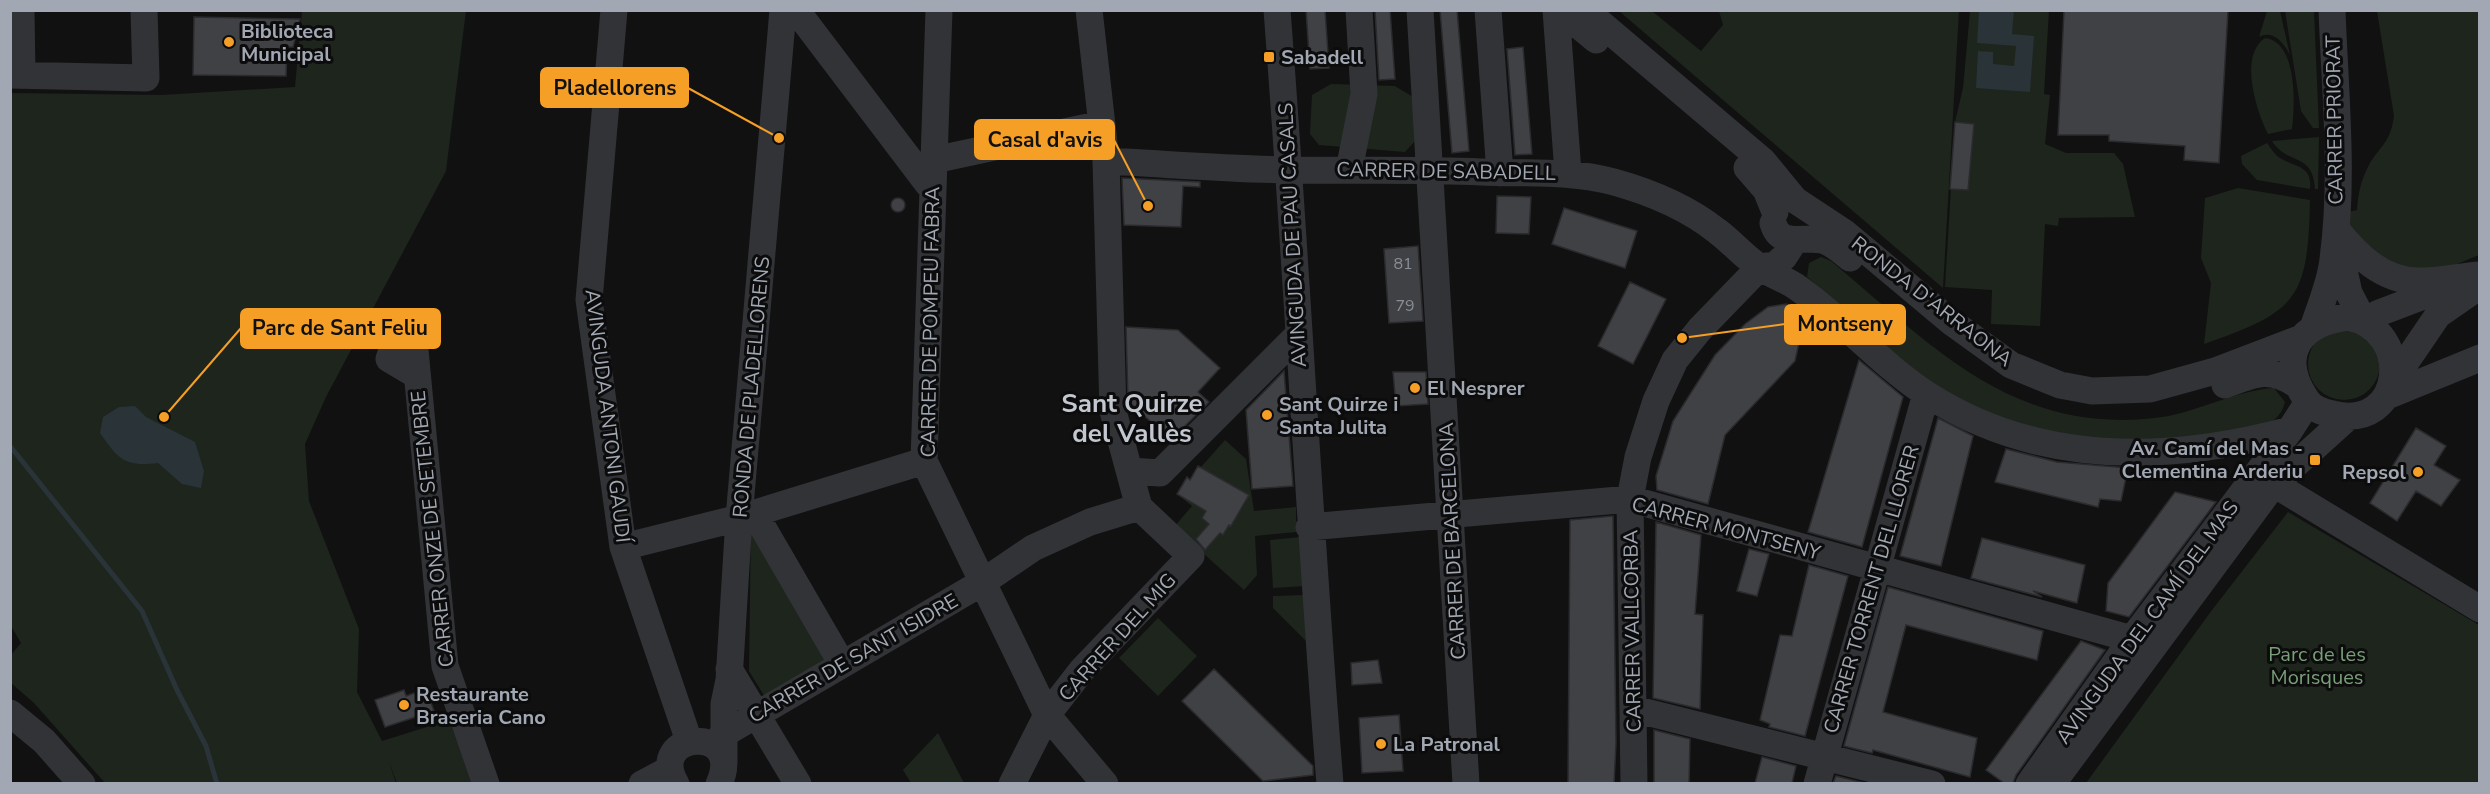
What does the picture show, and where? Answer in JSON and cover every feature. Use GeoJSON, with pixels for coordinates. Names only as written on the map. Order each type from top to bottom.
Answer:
{"type":"FeatureCollection","features":[{"type":"Feature","properties":{"kind":"street"},"geometry":{"type":"LineString","coordinates":[[21,10],[16,75],[146,78],[144,10]]}},
{"type":"Feature","properties":{"kind":"street","name":"AVINGUDA ANTONI GAUDÍ"},"geometry":{"type":"LineString","coordinates":[[614,10],[589,300],[623,548],[689,741]]}},
{"type":"Feature","properties":{"kind":"street","name":"RONDA DE PLADELLORENS"},"geometry":{"type":"LineString","coordinates":[[722,773],[722,735],[747,516],[783,10]]}},
{"type":"Feature","properties":{"kind":"street"},"geometry":{"type":"LineString","coordinates":[[796,10],[928,184],[933,173],[1102,124]]}},
{"type":"Feature","properties":{"kind":"street","name":"CARRER DE POMPEU FABRA"},"geometry":{"type":"LineString","coordinates":[[939,10],[924,461],[1047,715],[1106,783]]}},
{"type":"Feature","properties":{"kind":"street"},"geometry":{"type":"LineString","coordinates":[[1089,10],[1106,161],[1113,411],[1139,507]]}},
{"type":"Feature","properties":{"kind":"street","name":"AVINGUDA DE PAU CASALS"},"geometry":{"type":"LineString","coordinates":[[1277,10],[1290,170],[1309,526],[1330,783]]}},
{"type":"Feature","properties":{"kind":"street"},"geometry":{"type":"LineString","coordinates":[[1349,170],[1364,94],[1359,10]]}},
{"type":"Feature","properties":{"kind":"street","name":"CARRER DE BARCELONA"},"geometry":{"type":"LineString","coordinates":[[1420,10],[1466,783]]}},
{"type":"Feature","properties":{"kind":"street"},"geometry":{"type":"LineString","coordinates":[[1488,10],[1500,173]]}},
{"type":"Feature","properties":{"kind":"street"},"geometry":{"type":"LineString","coordinates":[[1558,10],[1568,173]]}},
{"type":"Feature","properties":{"kind":"street","name":"RONDA D'ARRAONA"},"geometry":{"type":"LineString","coordinates":[[1558,10],[1753,173],[1788,212],[1860,244],[1991,352],[2011,365],[2060,386],[2092,391],[2150,389],[2215,371],[2307,332]]}},
{"type":"Feature","properties":{"kind":"street","name":"RONDA D'ARRAONA"},"geometry":{"type":"LineString","coordinates":[[1585,10],[1762,161],[1788,212]]}},
{"type":"Feature","properties":{"kind":"street","name":"CARRER PRIORAT"},"geometry":{"type":"LineString","coordinates":[[2307,332],[2333,261],[2336,229],[2338,136],[2331,10]]}},
{"type":"Feature","properties":{"kind":"street","name":"CARRER DE SABADELL"},"geometry":{"type":"LineString","coordinates":[[1106,161],[1290,170],[1430,169],[1500,173],[1568,173],[1613,182],[1647,193],[1683,209],[1716,229],[1760,267],[1795,286],[1926,394],[1958,411],[2023,438],[2057,447],[2097,452],[2196,451],[2290,430]]}},
{"type":"Feature","properties":{"kind":"street","name":"RONDA D'ARRAONA"},"geometry":{"type":"LineString","coordinates":[[1788,212],[1778,233],[1784,238],[1816,239],[1836,247],[1981,366],[2002,380],[2056,402],[2091,408],[2153,406],[2243,378],[2272,372],[2302,393]]}},
{"type":"Feature","properties":{"kind":"street","name":"CARRER VALLCORBA"},"geometry":{"type":"LineString","coordinates":[[1634,783],[1630,500],[1638,457],[1656,401],[1676,360],[1700,329],[1760,267],[1788,212]]}},
{"type":"Feature","properties":{"kind":"street"},"geometry":{"type":"LineString","coordinates":[[2336,229],[2354,251],[2372,266],[2393,277],[2419,282],[2480,277]]}},
{"type":"Feature","properties":{"kind":"street","name":"CARRER PRIORAT"},"geometry":{"type":"LineString","coordinates":[[2336,229],[2349,293],[2364,321]]}},
{"type":"Feature","properties":{"kind":"street","name":"CARRER VALLCORBA"},"geometry":{"type":"LineString","coordinates":[[1760,267],[1775,265],[1798,240]]}},
{"type":"Feature","properties":{"kind":"street"},"geometry":{"type":"LineString","coordinates":[[2364,321],[2379,313],[2480,277]]}},
{"type":"Feature","properties":{"kind":"street"},"geometry":{"type":"LineString","coordinates":[[2390,389],[2391,356],[2383,340],[2364,321],[2348,317],[2307,332],[2293,364],[2302,393],[2319,411],[2347,418],[2367,413],[2390,389],[2438,315],[2480,286]]}},
{"type":"Feature","properties":{"kind":"street"},"geometry":{"type":"LineString","coordinates":[[1130,471],[1160,473],[1298,335]]}},
{"type":"Feature","properties":{"kind":"street"},"geometry":{"type":"LineString","coordinates":[[2390,389],[2480,358]]}},
{"type":"Feature","properties":{"kind":"street","name":"CARRER ONZE DE SETEMBRE"},"geometry":{"type":"LineString","coordinates":[[416,375],[445,666],[486,783]]}},
{"type":"Feature","properties":{"kind":"street","name":"AVINGUDA DEL CAMÍ DEL MAS"},"geometry":{"type":"LineString","coordinates":[[2029,783],[2132,639],[2290,430],[2302,393]]}},
{"type":"Feature","properties":{"kind":"street","name":"CARRER TORRENT DEL LLORER"},"geometry":{"type":"LineString","coordinates":[[1817,783],[1926,394]]}},
{"type":"Feature","properties":{"kind":"street","name":"AVINGUDA DEL CAMÍ DEL MAS"},"geometry":{"type":"LineString","coordinates":[[2052,783],[2274,484],[2347,418]]}},
{"type":"Feature","properties":{"kind":"street"},"geometry":{"type":"LineString","coordinates":[[623,548],[747,516],[924,461]]}},
{"type":"Feature","properties":{"kind":"street"},"geometry":{"type":"LineString","coordinates":[[2274,484],[2480,609]]}},
{"type":"Feature","properties":{"kind":"street","name":"CARRER MONTSENY"},"geometry":{"type":"LineString","coordinates":[[1309,526],[1630,500],[2132,639]]}},
{"type":"Feature","properties":{"kind":"street","name":"CARRER DE SANT ISIDRE"},"geometry":{"type":"LineString","coordinates":[[722,735],[983,582],[1033,548],[1090,522],[1139,507]]}},
{"type":"Feature","properties":{"kind":"street","name":"CARRER DEL MIG"},"geometry":{"type":"LineString","coordinates":[[1012,783],[1047,715],[1082,670],[1191,556],[1139,507]]}},
{"type":"Feature","properties":{"kind":"street"},"geometry":{"type":"LineString","coordinates":[[747,516],[842,664]]}},
{"type":"Feature","properties":{"kind":"street"},"geometry":{"type":"LineString","coordinates":[[729,669],[798,783]]}},
{"type":"Feature","properties":{"kind":"street"},"geometry":{"type":"LineString","coordinates":[[1634,709],[1932,783]]}},
{"type":"Feature","properties":{"kind":"street"},"geometry":{"type":"LineString","coordinates":[[10,713],[44,741],[82,783]]}},
{"type":"Feature","properties":{"kind":"street"},"geometry":{"type":"LineString","coordinates":[[642,783],[673,776],[675,750],[689,741],[708,742],[721,754],[722,773]]}},
{"type":"Feature","properties":{"kind":"green space"},"geometry":{"type":"Polygon","coordinates":[[[302,11],[466,11],[446,171],[326,397],[305,444],[309,501],[359,629],[357,692],[382,741],[449,720],[473,783],[397,783],[389,762],[396,783],[105,783],[34,703],[11,683],[11,655],[21,643],[11,626],[11,93],[161,95],[295,87],[302,11]]]}},
{"type":"Feature","properties":{"kind":"green space"},"geometry":{"type":"Polygon","coordinates":[[[1619,11],[1652,11],[1701,51],[1723,25],[1719,11],[1959,11],[1943,288],[1619,11]]]}},
{"type":"Feature","properties":{"kind":"green space"},"geometry":{"type":"Polygon","coordinates":[[[1970,11],[2049,11],[2044,94],[2050,95],[2045,144],[2066,153],[2114,153],[2123,164],[2135,217],[2059,218],[2058,226],[2045,224],[2040,326],[1991,324],[1992,290],[1945,287],[1955,122],[1963,88],[1970,11]]]}},
{"type":"Feature","properties":{"kind":"green space"},"geometry":{"type":"Polygon","coordinates":[[[2267,11],[2280,11],[2290,55],[2278,38],[2269,35],[2259,37],[2267,11]]]}},
{"type":"Feature","properties":{"kind":"green space"},"geometry":{"type":"Polygon","coordinates":[[[2285,11],[2314,11],[2319,128],[2313,128],[2301,111],[2285,11]]]}},
{"type":"Feature","properties":{"kind":"green space"},"geometry":{"type":"Polygon","coordinates":[[[2377,11],[2479,11],[2479,255],[2445,269],[2402,273],[2355,242],[2344,213],[2357,210],[2365,174],[2371,161],[2390,134],[2394,116],[2377,11]]]}},
{"type":"Feature","properties":{"kind":"green space"},"geometry":{"type":"Polygon","coordinates":[[[2265,38],[2276,42],[2284,51],[2289,62],[2294,106],[2292,129],[2268,134],[2255,99],[2251,70],[2257,46],[2265,38]]]}},
{"type":"Feature","properties":{"kind":"green space"},"geometry":{"type":"Polygon","coordinates":[[[1331,84],[1395,86],[1413,97],[1417,139],[1405,152],[1319,145],[1310,134],[1312,95],[1331,84]]]}},
{"type":"Feature","properties":{"kind":"green space"},"geometry":{"type":"Polygon","coordinates":[[[2319,137],[2318,189],[2315,189],[2310,169],[2278,149],[2272,141],[2319,137]]]}},
{"type":"Feature","properties":{"kind":"green space"},"geometry":{"type":"Polygon","coordinates":[[[2267,143],[2280,158],[2306,171],[2309,175],[2310,189],[2257,180],[2242,164],[2241,156],[2267,143]]]}},
{"type":"Feature","properties":{"kind":"green space"},"geometry":{"type":"Polygon","coordinates":[[[2238,188],[2310,200],[2306,259],[2292,297],[2278,310],[2260,322],[2204,344],[2211,283],[2201,258],[2205,198],[2238,188]]]}},
{"type":"Feature","properties":{"kind":"green space"},"geometry":{"type":"Polygon","coordinates":[[[1821,257],[1831,261],[1940,352],[1977,377],[2016,398],[2058,412],[2104,419],[2155,418],[2185,412],[2245,393],[2274,388],[2285,402],[2275,419],[2258,428],[2173,440],[2095,439],[2032,427],[1972,405],[1944,390],[1904,361],[1807,277],[1809,263],[1821,257]]]}},
{"type":"Feature","properties":{"kind":"green space"},"geometry":{"type":"Polygon","coordinates":[[[2337,328],[2351,328],[2370,338],[2380,357],[2380,371],[2370,390],[2351,400],[2337,400],[2318,390],[2308,371],[2308,357],[2318,338],[2337,328]]]}},
{"type":"Feature","properties":{"kind":"green space"},"geometry":{"type":"Polygon","coordinates":[[[1225,440],[1246,459],[1254,511],[1296,507],[1296,532],[1255,536],[1257,575],[1244,590],[1174,527],[1192,506],[1177,494],[1206,511],[1203,518],[1223,535],[1246,501],[1241,491],[1201,467],[1225,440]]]}},
{"type":"Feature","properties":{"kind":"green space","name":"Parc de les Morisques"},"geometry":{"type":"Polygon","coordinates":[[[2288,512],[2479,625],[2479,783],[2086,783],[2212,610],[2288,512]]]}},
{"type":"Feature","properties":{"kind":"green space"},"geometry":{"type":"Polygon","coordinates":[[[751,522],[830,659],[765,697],[749,671],[751,522]]]}},
{"type":"Feature","properties":{"kind":"green space"},"geometry":{"type":"Polygon","coordinates":[[[1301,537],[1305,586],[1273,588],[1270,540],[1301,537]]]}},
{"type":"Feature","properties":{"kind":"green space"},"geometry":{"type":"Polygon","coordinates":[[[1305,595],[1306,641],[1273,608],[1273,596],[1305,595]]]}},
{"type":"Feature","properties":{"kind":"green space"},"geometry":{"type":"Polygon","coordinates":[[[1158,618],[1197,656],[1158,696],[1119,658],[1158,618]]]}},
{"type":"Feature","properties":{"kind":"green space"},"geometry":{"type":"Polygon","coordinates":[[[938,733],[964,783],[911,783],[903,770],[938,733]]]}},
{"type":"Feature","properties":{"kind":"shaded area"},"geometry":{"type":"Polygon","coordinates":[[[1979,11],[2014,11],[2012,34],[2034,36],[2030,92],[1976,88],[1978,51],[1993,52],[1993,64],[2014,66],[2016,46],[1977,43],[1979,11]]]}},
{"type":"Feature","properties":{"kind":"shaded area"},"geometry":{"type":"Polygon","coordinates":[[[135,406],[146,417],[195,442],[204,471],[201,488],[182,484],[158,463],[130,462],[112,450],[100,433],[103,417],[119,407],[135,406]]]}},
{"type":"Feature","properties":{"kind":"building"},"geometry":{"type":"Polygon","coordinates":[[[1306,10],[1325,10],[1329,68],[1310,69],[1306,10]]]}},
{"type":"Feature","properties":{"kind":"building"},"geometry":{"type":"Polygon","coordinates":[[[1375,10],[1390,10],[1395,79],[1379,80],[1375,10]]]}},
{"type":"Feature","properties":{"kind":"building"},"geometry":{"type":"Polygon","coordinates":[[[1440,10],[1457,10],[1469,151],[1452,153],[1440,10]]]}},
{"type":"Feature","properties":{"kind":"building"},"geometry":{"type":"Polygon","coordinates":[[[2064,10],[2228,11],[2219,163],[2184,160],[2185,146],[2109,141],[2109,135],[2058,135],[2064,10]]]}},
{"type":"Feature","properties":{"kind":"building"},"geometry":{"type":"Polygon","coordinates":[[[194,17],[300,19],[293,47],[287,47],[286,76],[193,75],[194,17]]]}},
{"type":"Feature","properties":{"kind":"building"},"geometry":{"type":"Polygon","coordinates":[[[1523,47],[1532,154],[1515,155],[1507,49],[1523,47]]]}},
{"type":"Feature","properties":{"kind":"building"},"geometry":{"type":"Polygon","coordinates":[[[1955,122],[1974,124],[1968,190],[1950,189],[1955,122]]]}},
{"type":"Feature","properties":{"kind":"building"},"geometry":{"type":"Polygon","coordinates":[[[1122,178],[1200,182],[1200,187],[1183,186],[1181,227],[1124,225],[1122,178]]]}},
{"type":"Feature","properties":{"kind":"building"},"geometry":{"type":"Polygon","coordinates":[[[1497,196],[1531,197],[1529,234],[1496,233],[1497,196]]]}},
{"type":"Feature","properties":{"kind":"building"},"geometry":{"type":"Polygon","coordinates":[[[895,198],[901,198],[905,205],[901,212],[895,212],[891,208],[891,202],[895,198]]]}},
{"type":"Feature","properties":{"kind":"building"},"geometry":{"type":"Polygon","coordinates":[[[1564,208],[1637,231],[1625,268],[1552,244],[1564,208]]]}},
{"type":"Feature","properties":{"kind":"building"},"geometry":{"type":"Polygon","coordinates":[[[1418,246],[1423,321],[1389,323],[1384,249],[1418,246]]]}},
{"type":"Feature","properties":{"kind":"building"},"geometry":{"type":"Polygon","coordinates":[[[1630,282],[1666,299],[1633,364],[1598,346],[1630,282]]]}},
{"type":"Feature","properties":{"kind":"building"},"geometry":{"type":"Polygon","coordinates":[[[1786,304],[1799,308],[1805,315],[1795,361],[1725,435],[1708,504],[1657,490],[1656,476],[1673,421],[1715,355],[1745,324],[1768,307],[1786,304]]]}},
{"type":"Feature","properties":{"kind":"building"},"geometry":{"type":"Polygon","coordinates":[[[1126,327],[1178,330],[1220,368],[1198,392],[1209,402],[1171,440],[1128,401],[1126,327]]]}},
{"type":"Feature","properties":{"kind":"building"},"geometry":{"type":"Polygon","coordinates":[[[1859,360],[1903,397],[1862,547],[1808,532],[1859,360]]]}},
{"type":"Feature","properties":{"kind":"building","name":"Sant Quirze i Santa Julita"},"geometry":{"type":"Polygon","coordinates":[[[1284,371],[1293,486],[1252,489],[1246,410],[1284,371]]]}},
{"type":"Feature","properties":{"kind":"building","name":"El Nesprer"},"geometry":{"type":"Polygon","coordinates":[[[1393,372],[1426,372],[1428,404],[1396,406],[1393,372]]]}},
{"type":"Feature","properties":{"kind":"building"},"geometry":{"type":"Polygon","coordinates":[[[1938,418],[1973,436],[1941,566],[1900,556],[1938,418]]]}},
{"type":"Feature","properties":{"kind":"building","name":"Repsol"},"geometry":{"type":"Polygon","coordinates":[[[2416,428],[2446,446],[2434,465],[2460,480],[2441,506],[2416,491],[2397,521],[2370,503],[2416,428]]]}},
{"type":"Feature","properties":{"kind":"building"},"geometry":{"type":"Polygon","coordinates":[[[2006,449],[2057,462],[2128,468],[2121,501],[2100,499],[2098,507],[1995,482],[2006,449]]]}},
{"type":"Feature","properties":{"kind":"building"},"geometry":{"type":"Polygon","coordinates":[[[1198,466],[1249,495],[1231,526],[1229,525],[1223,535],[1220,533],[1205,550],[1196,539],[1209,524],[1202,518],[1206,511],[1177,494],[1187,477],[1190,480],[1198,466]]]}},
{"type":"Feature","properties":{"kind":"building"},"geometry":{"type":"Polygon","coordinates":[[[2175,492],[2216,502],[2129,617],[2106,611],[2108,583],[2175,492]]]}},
{"type":"Feature","properties":{"kind":"building"},"geometry":{"type":"Polygon","coordinates":[[[1613,516],[1616,743],[1614,783],[1568,783],[1570,520],[1613,516]]]}},
{"type":"Feature","properties":{"kind":"building"},"geometry":{"type":"Polygon","coordinates":[[[1656,522],[1701,535],[1695,614],[1703,615],[1700,709],[1653,698],[1656,522]]]}},
{"type":"Feature","properties":{"kind":"building"},"geometry":{"type":"Polygon","coordinates":[[[1982,538],[2085,565],[2077,603],[2033,591],[2042,597],[1971,578],[1982,538]]]}},
{"type":"Feature","properties":{"kind":"building"},"geometry":{"type":"Polygon","coordinates":[[[1749,549],[1769,554],[1757,596],[1737,591],[1749,549]]]}},
{"type":"Feature","properties":{"kind":"building"},"geometry":{"type":"Polygon","coordinates":[[[1809,565],[1848,576],[1805,736],[1769,727],[1770,724],[1760,720],[1780,635],[1792,636],[1809,565]]]}},
{"type":"Feature","properties":{"kind":"building"},"geometry":{"type":"Polygon","coordinates":[[[1888,587],[2043,631],[2037,660],[1906,625],[1883,712],[1977,738],[1970,777],[1873,750],[1872,753],[1844,746],[1888,587]]]}},
{"type":"Feature","properties":{"kind":"building"},"geometry":{"type":"Polygon","coordinates":[[[2081,641],[2105,650],[2016,775],[2013,783],[2004,783],[1986,770],[2081,641]]]}},
{"type":"Feature","properties":{"kind":"building"},"geometry":{"type":"Polygon","coordinates":[[[1378,660],[1382,683],[1352,685],[1351,663],[1378,660]]]}},
{"type":"Feature","properties":{"kind":"building"},"geometry":{"type":"Polygon","coordinates":[[[1214,669],[1313,766],[1313,775],[1263,781],[1182,701],[1214,669]]]}},
{"type":"Feature","properties":{"kind":"building","name":"Restaurante Braseria Cano"},"geometry":{"type":"Polygon","coordinates":[[[426,689],[434,711],[385,727],[375,700],[404,690],[406,696],[426,689]]]}},
{"type":"Feature","properties":{"kind":"building","name":"La Patronal"},"geometry":{"type":"Polygon","coordinates":[[[1399,715],[1403,771],[1362,773],[1359,718],[1399,715]]]}},
{"type":"Feature","properties":{"kind":"building"},"geometry":{"type":"Polygon","coordinates":[[[1654,730],[1690,739],[1689,783],[1654,783],[1654,730]]]}},
{"type":"Feature","properties":{"kind":"building"},"geometry":{"type":"Polygon","coordinates":[[[1762,757],[1796,766],[1792,783],[1755,783],[1762,757]]]}},
{"type":"Feature","properties":{"kind":"building"},"geometry":{"type":"Polygon","coordinates":[[[1836,776],[1864,783],[1833,783],[1836,776]]]}},
{"type":"Feature","properties":{"kind":"waterway"},"geometry":{"type":"LineString","coordinates":[[10,446],[142,611],[177,690],[206,746],[217,784]]}},
{"type":"Feature","properties":{"kind":"place","name":"Biblioteca Municipal"},"geometry":{"type":"Point","coordinates":[229,42]}},
{"type":"Feature","properties":{"kind":"place","name":"Sabadell"},"geometry":{"type":"Point","coordinates":[1269,57]}},
{"type":"Feature","properties":{"kind":"place","name":"Pladellorens"},"geometry":{"type":"Point","coordinates":[779,138]}},
{"type":"Feature","properties":{"kind":"place","name":"Casal d'avis"},"geometry":{"type":"Point","coordinates":[1148,206]}},
{"type":"Feature","properties":{"kind":"place","name":"Montseny"},"geometry":{"type":"Point","coordinates":[1682,338]}},
{"type":"Feature","properties":{"kind":"place","name":"El Nesprer"},"geometry":{"type":"Point","coordinates":[1415,388]}},
{"type":"Feature","properties":{"kind":"place","name":"Sant Quirze i Santa Julita"},"geometry":{"type":"Point","coordinates":[1267,415]}},
{"type":"Feature","properties":{"kind":"place","name":"Parc de Sant Feliu"},"geometry":{"type":"Point","coordinates":[164,417]}},
{"type":"Feature","properties":{"kind":"place","name":"Av. Camí del Mas - Clementina Arderiu"},"geometry":{"type":"Point","coordinates":[2315,460]}},
{"type":"Feature","properties":{"kind":"place","name":"Repsol"},"geometry":{"type":"Point","coordinates":[2418,472]}},
{"type":"Feature","properties":{"kind":"place","name":"Restaurante Braseria Cano"},"geometry":{"type":"Point","coordinates":[404,705]}},
{"type":"Feature","properties":{"kind":"place","name":"La Patronal"},"geometry":{"type":"Point","coordinates":[1381,744]}},
{"type":"Feature","properties":{"kind":"district","name":"Sant Quirze del Vallès"},"geometry":{"type":"Point","coordinates":[1132,418]}}]}
